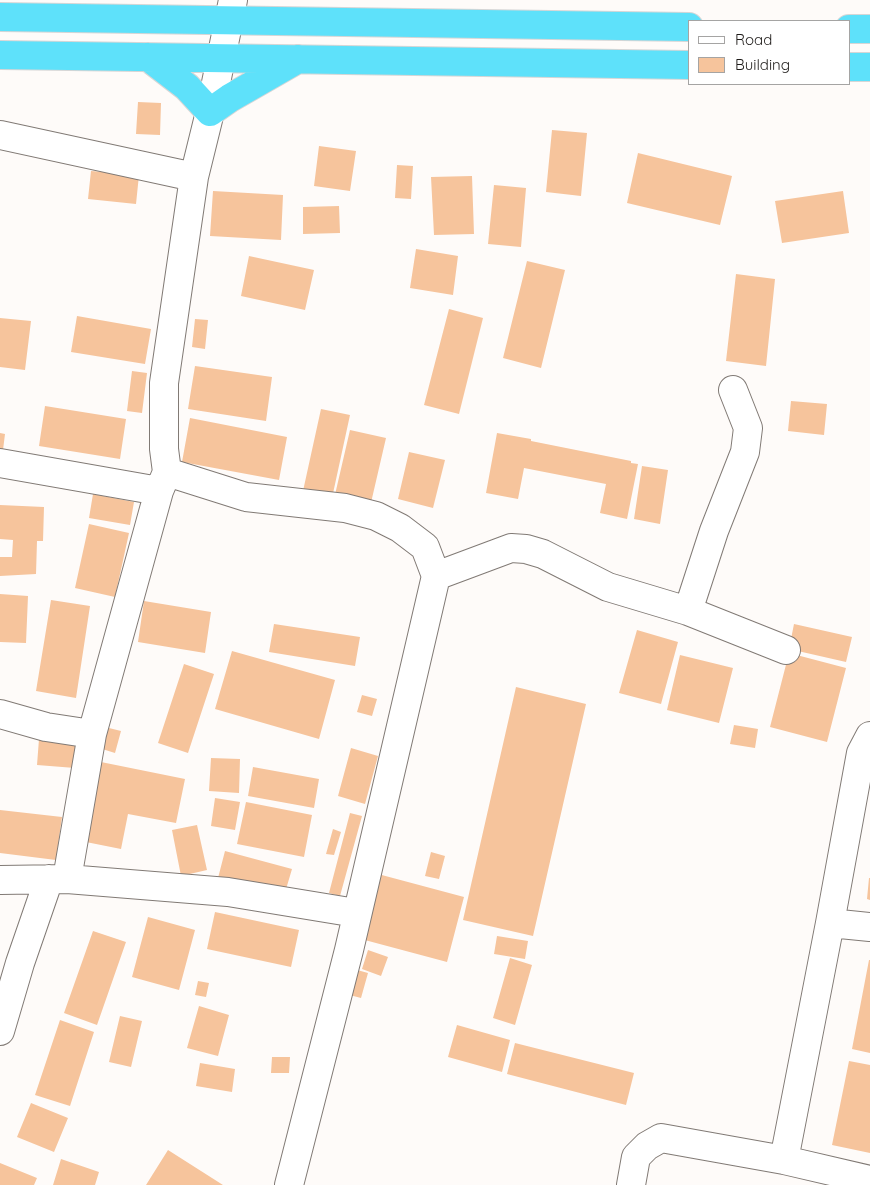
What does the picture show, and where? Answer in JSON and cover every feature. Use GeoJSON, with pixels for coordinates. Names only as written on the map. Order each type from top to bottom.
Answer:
{"type":"FeatureCollection","features":[{"type":"Feature","properties":{"kind":"highway"},"geometry":{"type":"LineString","coordinates":[[0,17],[231,10],[688,27]]}},
{"type":"Feature","properties":{"kind":"highway"},"geometry":{"type":"LineString","coordinates":[[850,29],[870,29]]}},
{"type":"Feature","properties":{"kind":"highway"},"geometry":{"type":"LineString","coordinates":[[0,55],[688,65]]}},
{"type":"Feature","properties":{"kind":"highway"},"geometry":{"type":"LineString","coordinates":[[148,57],[187,87],[210,112],[230,98],[298,59]]}},
{"type":"Feature","properties":{"kind":"highway"},"geometry":{"type":"LineString","coordinates":[[850,67],[870,67]]}},
{"type":"Feature","properties":{"kind":"street"},"geometry":{"type":"LineString","coordinates":[[0,1031],[20,963],[58,879],[92,734],[163,481],[164,383],[194,177],[210,112],[231,10]]}},
{"type":"Feature","properties":{"kind":"street"},"geometry":{"type":"LineString","coordinates":[[0,135],[194,177]]}},
{"type":"Feature","properties":{"kind":"street"},"geometry":{"type":"LineString","coordinates":[[688,611],[714,531],[746,452],[748,428],[733,390]]}},
{"type":"Feature","properties":{"kind":"street"},"geometry":{"type":"LineString","coordinates":[[0,463],[163,481],[246,497],[345,508],[376,516],[400,528],[425,547],[436,576],[349,950],[289,1185]]}},
{"type":"Feature","properties":{"kind":"street"},"geometry":{"type":"LineString","coordinates":[[436,576],[510,548],[526,549],[543,554],[608,587],[688,611],[786,650]]}},
{"type":"Feature","properties":{"kind":"street"},"geometry":{"type":"LineString","coordinates":[[0,714],[46,727],[92,734]]}},
{"type":"Feature","properties":{"kind":"street"},"geometry":{"type":"LineString","coordinates":[[784,1160],[861,753],[870,736]]}},
{"type":"Feature","properties":{"kind":"street"},"geometry":{"type":"LineString","coordinates":[[0,880],[58,879],[228,892],[356,914]]}},
{"type":"Feature","properties":{"kind":"street"},"geometry":{"type":"LineString","coordinates":[[830,923],[870,927]]}},
{"type":"Feature","properties":{"kind":"street"},"geometry":{"type":"LineString","coordinates":[[631,1185],[636,1157],[647,1146],[661,1138],[784,1160],[870,1180]]}},
{"type":"Feature","properties":{"kind":"building"},"geometry":{"type":"Polygon","coordinates":[[[138,102],[161,103],[160,135],[136,134],[138,102]]]}},
{"type":"Feature","properties":{"kind":"building"},"geometry":{"type":"Polygon","coordinates":[[[552,130],[587,133],[581,196],[546,192],[552,130]]]}},
{"type":"Feature","properties":{"kind":"building"},"geometry":{"type":"Polygon","coordinates":[[[319,146],[356,151],[350,191],[314,186],[319,146]]]}},
{"type":"Feature","properties":{"kind":"building"},"geometry":{"type":"Polygon","coordinates":[[[638,153],[732,176],[720,225],[627,203],[638,153]]]}},
{"type":"Feature","properties":{"kind":"building"},"geometry":{"type":"Polygon","coordinates":[[[397,165],[413,166],[411,199],[395,198],[397,165]]]}},
{"type":"Feature","properties":{"kind":"building"},"geometry":{"type":"Polygon","coordinates":[[[91,171],[139,175],[136,204],[88,199],[91,171]]]}},
{"type":"Feature","properties":{"kind":"building"},"geometry":{"type":"Polygon","coordinates":[[[472,176],[474,234],[434,235],[431,177],[472,176]]]}},
{"type":"Feature","properties":{"kind":"building"},"geometry":{"type":"Polygon","coordinates":[[[494,185],[526,188],[521,247],[488,244],[494,185]]]}},
{"type":"Feature","properties":{"kind":"building"},"geometry":{"type":"Polygon","coordinates":[[[213,191],[283,195],[281,240],[210,236],[213,191]]]}},
{"type":"Feature","properties":{"kind":"building"},"geometry":{"type":"Polygon","coordinates":[[[843,191],[849,233],[782,243],[775,201],[843,191]]]}},
{"type":"Feature","properties":{"kind":"building"},"geometry":{"type":"Polygon","coordinates":[[[339,206],[340,233],[303,234],[303,207],[339,206]]]}},
{"type":"Feature","properties":{"kind":"building"},"geometry":{"type":"Polygon","coordinates":[[[416,249],[458,256],[453,295],[410,288],[416,249]]]}},
{"type":"Feature","properties":{"kind":"building"},"geometry":{"type":"Polygon","coordinates":[[[249,256],[314,270],[305,310],[241,296],[249,256]]]}},
{"type":"Feature","properties":{"kind":"building"},"geometry":{"type":"Polygon","coordinates":[[[527,261],[565,270],[541,368],[503,358],[527,261]]]}},
{"type":"Feature","properties":{"kind":"building"},"geometry":{"type":"Polygon","coordinates":[[[736,274],[775,279],[766,366],[726,361],[736,274]]]}},
{"type":"Feature","properties":{"kind":"building"},"geometry":{"type":"Polygon","coordinates":[[[449,309],[483,318],[459,414],[424,405],[449,309]]]}},
{"type":"Feature","properties":{"kind":"building"},"geometry":{"type":"Polygon","coordinates":[[[77,316],[151,329],[145,364],[71,352],[77,316]]]}},
{"type":"Feature","properties":{"kind":"building"},"geometry":{"type":"Polygon","coordinates":[[[0,318],[31,321],[25,370],[0,367],[0,318]]]}},
{"type":"Feature","properties":{"kind":"building"},"geometry":{"type":"Polygon","coordinates":[[[195,319],[208,320],[205,349],[192,347],[195,319]]]}},
{"type":"Feature","properties":{"kind":"building"},"geometry":{"type":"Polygon","coordinates":[[[195,366],[272,377],[266,421],[188,409],[195,366]]]}},
{"type":"Feature","properties":{"kind":"building"},"geometry":{"type":"Polygon","coordinates":[[[132,371],[147,373],[142,413],[127,411],[132,371]]]}},
{"type":"Feature","properties":{"kind":"building"},"geometry":{"type":"Polygon","coordinates":[[[791,401],[827,404],[824,435],[788,431],[791,401]]]}},
{"type":"Feature","properties":{"kind":"building"},"geometry":{"type":"Polygon","coordinates":[[[45,406],[126,419],[120,459],[39,446],[45,406]]]}},
{"type":"Feature","properties":{"kind":"building"},"geometry":{"type":"Polygon","coordinates":[[[321,409],[350,415],[332,498],[303,491],[321,409]]]}},
{"type":"Feature","properties":{"kind":"building"},"geometry":{"type":"Polygon","coordinates":[[[190,418],[287,437],[279,480],[182,462],[190,418]]]}},
{"type":"Feature","properties":{"kind":"building"},"geometry":{"type":"Polygon","coordinates":[[[350,430],[386,438],[370,507],[334,499],[350,430]]]}},
{"type":"Feature","properties":{"kind":"building"},"geometry":{"type":"Polygon","coordinates":[[[0,433],[5,434],[3,450],[0,450],[0,433]]]}},
{"type":"Feature","properties":{"kind":"building"},"geometry":{"type":"Polygon","coordinates":[[[497,433],[638,464],[627,519],[600,513],[606,484],[524,468],[518,499],[486,493],[497,433]]]}},
{"type":"Feature","properties":{"kind":"building"},"geometry":{"type":"Polygon","coordinates":[[[409,452],[445,460],[433,508],[398,499],[409,452]]]}},
{"type":"Feature","properties":{"kind":"building"},"geometry":{"type":"Polygon","coordinates":[[[642,466],[668,470],[660,524],[634,519],[642,466]]]}},
{"type":"Feature","properties":{"kind":"building"},"geometry":{"type":"Polygon","coordinates":[[[93,494],[134,502],[130,525],[89,518],[93,494]]]}},
{"type":"Feature","properties":{"kind":"building"},"geometry":{"type":"Polygon","coordinates":[[[0,505],[44,507],[43,541],[37,541],[36,574],[0,576],[0,557],[12,557],[13,540],[0,539],[0,505]]]}},
{"type":"Feature","properties":{"kind":"building"},"geometry":{"type":"Polygon","coordinates":[[[89,524],[129,533],[115,597],[75,588],[89,524]]]}},
{"type":"Feature","properties":{"kind":"building"},"geometry":{"type":"Polygon","coordinates":[[[0,594],[28,596],[26,643],[0,642],[0,594]]]}},
{"type":"Feature","properties":{"kind":"building"},"geometry":{"type":"Polygon","coordinates":[[[51,600],[90,606],[76,698],[36,691],[51,600]]]}},
{"type":"Feature","properties":{"kind":"building"},"geometry":{"type":"Polygon","coordinates":[[[144,601],[211,612],[205,653],[138,642],[144,601]]]}},
{"type":"Feature","properties":{"kind":"building"},"geometry":{"type":"Polygon","coordinates":[[[274,624],[360,637],[355,666],[269,652],[274,624]]]}},
{"type":"Feature","properties":{"kind":"building"},"geometry":{"type":"Polygon","coordinates":[[[794,624],[852,637],[846,662],[789,649],[794,624]]]}},
{"type":"Feature","properties":{"kind":"building"},"geometry":{"type":"Polygon","coordinates":[[[637,630],[678,642],[661,704],[619,693],[637,630]]]}},
{"type":"Feature","properties":{"kind":"building"},"geometry":{"type":"Polygon","coordinates":[[[232,651],[335,680],[319,739],[215,709],[232,651]]]}},
{"type":"Feature","properties":{"kind":"building"},"geometry":{"type":"Polygon","coordinates":[[[789,653],[846,668],[827,742],[770,727],[789,653]]]}},
{"type":"Feature","properties":{"kind":"building"},"geometry":{"type":"Polygon","coordinates":[[[680,655],[733,668],[719,723],[667,710],[680,655]]]}},
{"type":"Feature","properties":{"kind":"building"},"geometry":{"type":"Polygon","coordinates":[[[184,664],[214,674],[188,753],[158,743],[184,664]]]}},
{"type":"Feature","properties":{"kind":"building"},"geometry":{"type":"Polygon","coordinates":[[[516,687],[586,704],[533,936],[463,920],[516,687]]]}},
{"type":"Feature","properties":{"kind":"building"},"geometry":{"type":"Polygon","coordinates":[[[362,695],[377,699],[372,716],[357,712],[362,695]]]}},
{"type":"Feature","properties":{"kind":"building"},"geometry":{"type":"Polygon","coordinates":[[[734,725],[758,729],[755,748],[730,744],[734,725]]]}},
{"type":"Feature","properties":{"kind":"building"},"geometry":{"type":"Polygon","coordinates":[[[105,727],[121,731],[115,753],[99,748],[105,727]]]}},
{"type":"Feature","properties":{"kind":"building"},"geometry":{"type":"Polygon","coordinates":[[[39,739],[77,742],[75,768],[37,765],[39,739]]]}},
{"type":"Feature","properties":{"kind":"building"},"geometry":{"type":"Polygon","coordinates":[[[351,748],[378,756],[365,804],[338,796],[351,748]]]}},
{"type":"Feature","properties":{"kind":"building"},"geometry":{"type":"Polygon","coordinates":[[[211,758],[240,759],[239,793],[209,791],[211,758]]]}},
{"type":"Feature","properties":{"kind":"building"},"geometry":{"type":"Polygon","coordinates":[[[96,761],[185,779],[176,823],[128,814],[121,849],[81,841],[96,761]]]}},
{"type":"Feature","properties":{"kind":"building"},"geometry":{"type":"Polygon","coordinates":[[[253,767],[319,779],[314,808],[248,796],[253,767]]]}},
{"type":"Feature","properties":{"kind":"building"},"geometry":{"type":"Polygon","coordinates":[[[215,798],[240,802],[235,830],[211,826],[215,798]]]}},
{"type":"Feature","properties":{"kind":"building"},"geometry":{"type":"Polygon","coordinates":[[[246,802],[312,815],[304,857],[237,844],[246,802]]]}},
{"type":"Feature","properties":{"kind":"building"},"geometry":{"type":"Polygon","coordinates":[[[0,810],[62,817],[56,860],[0,853],[0,810]]]}},
{"type":"Feature","properties":{"kind":"building"},"geometry":{"type":"Polygon","coordinates":[[[350,813],[362,816],[340,896],[329,893],[350,813]]]}},
{"type":"Feature","properties":{"kind":"building"},"geometry":{"type":"Polygon","coordinates":[[[197,825],[207,870],[181,876],[172,830],[197,825]]]}},
{"type":"Feature","properties":{"kind":"building"},"geometry":{"type":"Polygon","coordinates":[[[333,829],[341,832],[334,855],[326,854],[333,829]]]}},
{"type":"Feature","properties":{"kind":"building"},"geometry":{"type":"Polygon","coordinates":[[[225,851],[292,869],[284,896],[218,878],[225,851]]]}},
{"type":"Feature","properties":{"kind":"building"},"geometry":{"type":"Polygon","coordinates":[[[431,852],[445,856],[439,879],[425,876],[431,852]]]}},
{"type":"Feature","properties":{"kind":"building"},"geometry":{"type":"Polygon","coordinates":[[[378,874],[464,897],[447,962],[361,939],[378,874]]]}},
{"type":"Feature","properties":{"kind":"building"},"geometry":{"type":"Polygon","coordinates":[[[870,878],[870,900],[867,899],[870,878]]]}},
{"type":"Feature","properties":{"kind":"building"},"geometry":{"type":"Polygon","coordinates":[[[215,912],[299,930],[291,967],[207,949],[215,912]]]}},
{"type":"Feature","properties":{"kind":"building"},"geometry":{"type":"Polygon","coordinates":[[[148,917],[195,930],[179,990],[132,977],[148,917]]]}},
{"type":"Feature","properties":{"kind":"building"},"geometry":{"type":"Polygon","coordinates":[[[93,931],[126,942],[97,1025],[64,1013],[93,931]]]}},
{"type":"Feature","properties":{"kind":"building"},"geometry":{"type":"Polygon","coordinates":[[[497,936],[528,941],[525,959],[494,954],[497,936]]]}},
{"type":"Feature","properties":{"kind":"building"},"geometry":{"type":"Polygon","coordinates":[[[368,950],[388,957],[381,976],[362,969],[368,950]]]}},
{"type":"Feature","properties":{"kind":"building"},"geometry":{"type":"Polygon","coordinates":[[[510,958],[532,965],[515,1025],[493,1018],[510,958]]]}},
{"type":"Feature","properties":{"kind":"building"},"geometry":{"type":"Polygon","coordinates":[[[870,960],[870,1053],[852,1049],[870,960]]]}},
{"type":"Feature","properties":{"kind":"building"},"geometry":{"type":"Polygon","coordinates":[[[350,968],[368,973],[361,998],[342,993],[350,968]]]}},
{"type":"Feature","properties":{"kind":"building"},"geometry":{"type":"Polygon","coordinates":[[[198,981],[209,983],[206,997],[195,995],[198,981]]]}},
{"type":"Feature","properties":{"kind":"building"},"geometry":{"type":"Polygon","coordinates":[[[199,1006],[229,1015],[218,1056],[187,1048],[199,1006]]]}},
{"type":"Feature","properties":{"kind":"building"},"geometry":{"type":"Polygon","coordinates":[[[120,1016],[142,1021],[131,1067],[109,1062],[120,1016]]]}},
{"type":"Feature","properties":{"kind":"building"},"geometry":{"type":"Polygon","coordinates":[[[60,1020],[94,1032],[70,1106],[35,1095],[60,1020]]]}},
{"type":"Feature","properties":{"kind":"building"},"geometry":{"type":"Polygon","coordinates":[[[457,1025],[510,1040],[502,1072],[448,1057],[457,1025]]]}},
{"type":"Feature","properties":{"kind":"building"},"geometry":{"type":"Polygon","coordinates":[[[515,1043],[634,1073],[626,1105],[507,1074],[515,1043]]]}},
{"type":"Feature","properties":{"kind":"building"},"geometry":{"type":"Polygon","coordinates":[[[272,1057],[290,1057],[289,1073],[271,1073],[272,1057]]]}},
{"type":"Feature","properties":{"kind":"building"},"geometry":{"type":"Polygon","coordinates":[[[849,1061],[870,1065],[870,1153],[832,1145],[849,1061]]]}},
{"type":"Feature","properties":{"kind":"building"},"geometry":{"type":"Polygon","coordinates":[[[200,1063],[235,1069],[232,1092],[196,1086],[200,1063]]]}},
{"type":"Feature","properties":{"kind":"building"},"geometry":{"type":"Polygon","coordinates":[[[31,1103],[68,1118],[54,1152],[17,1137],[31,1103]]]}},
{"type":"Feature","properties":{"kind":"building"},"geometry":{"type":"Polygon","coordinates":[[[168,1150],[223,1185],[146,1185],[168,1150]]]}},
{"type":"Feature","properties":{"kind":"building"},"geometry":{"type":"Polygon","coordinates":[[[61,1159],[99,1172],[95,1185],[53,1185],[61,1159]]]}},
{"type":"Feature","properties":{"kind":"building"},"geometry":{"type":"Polygon","coordinates":[[[0,1163],[37,1178],[34,1185],[0,1185],[0,1163]]]}}]}
